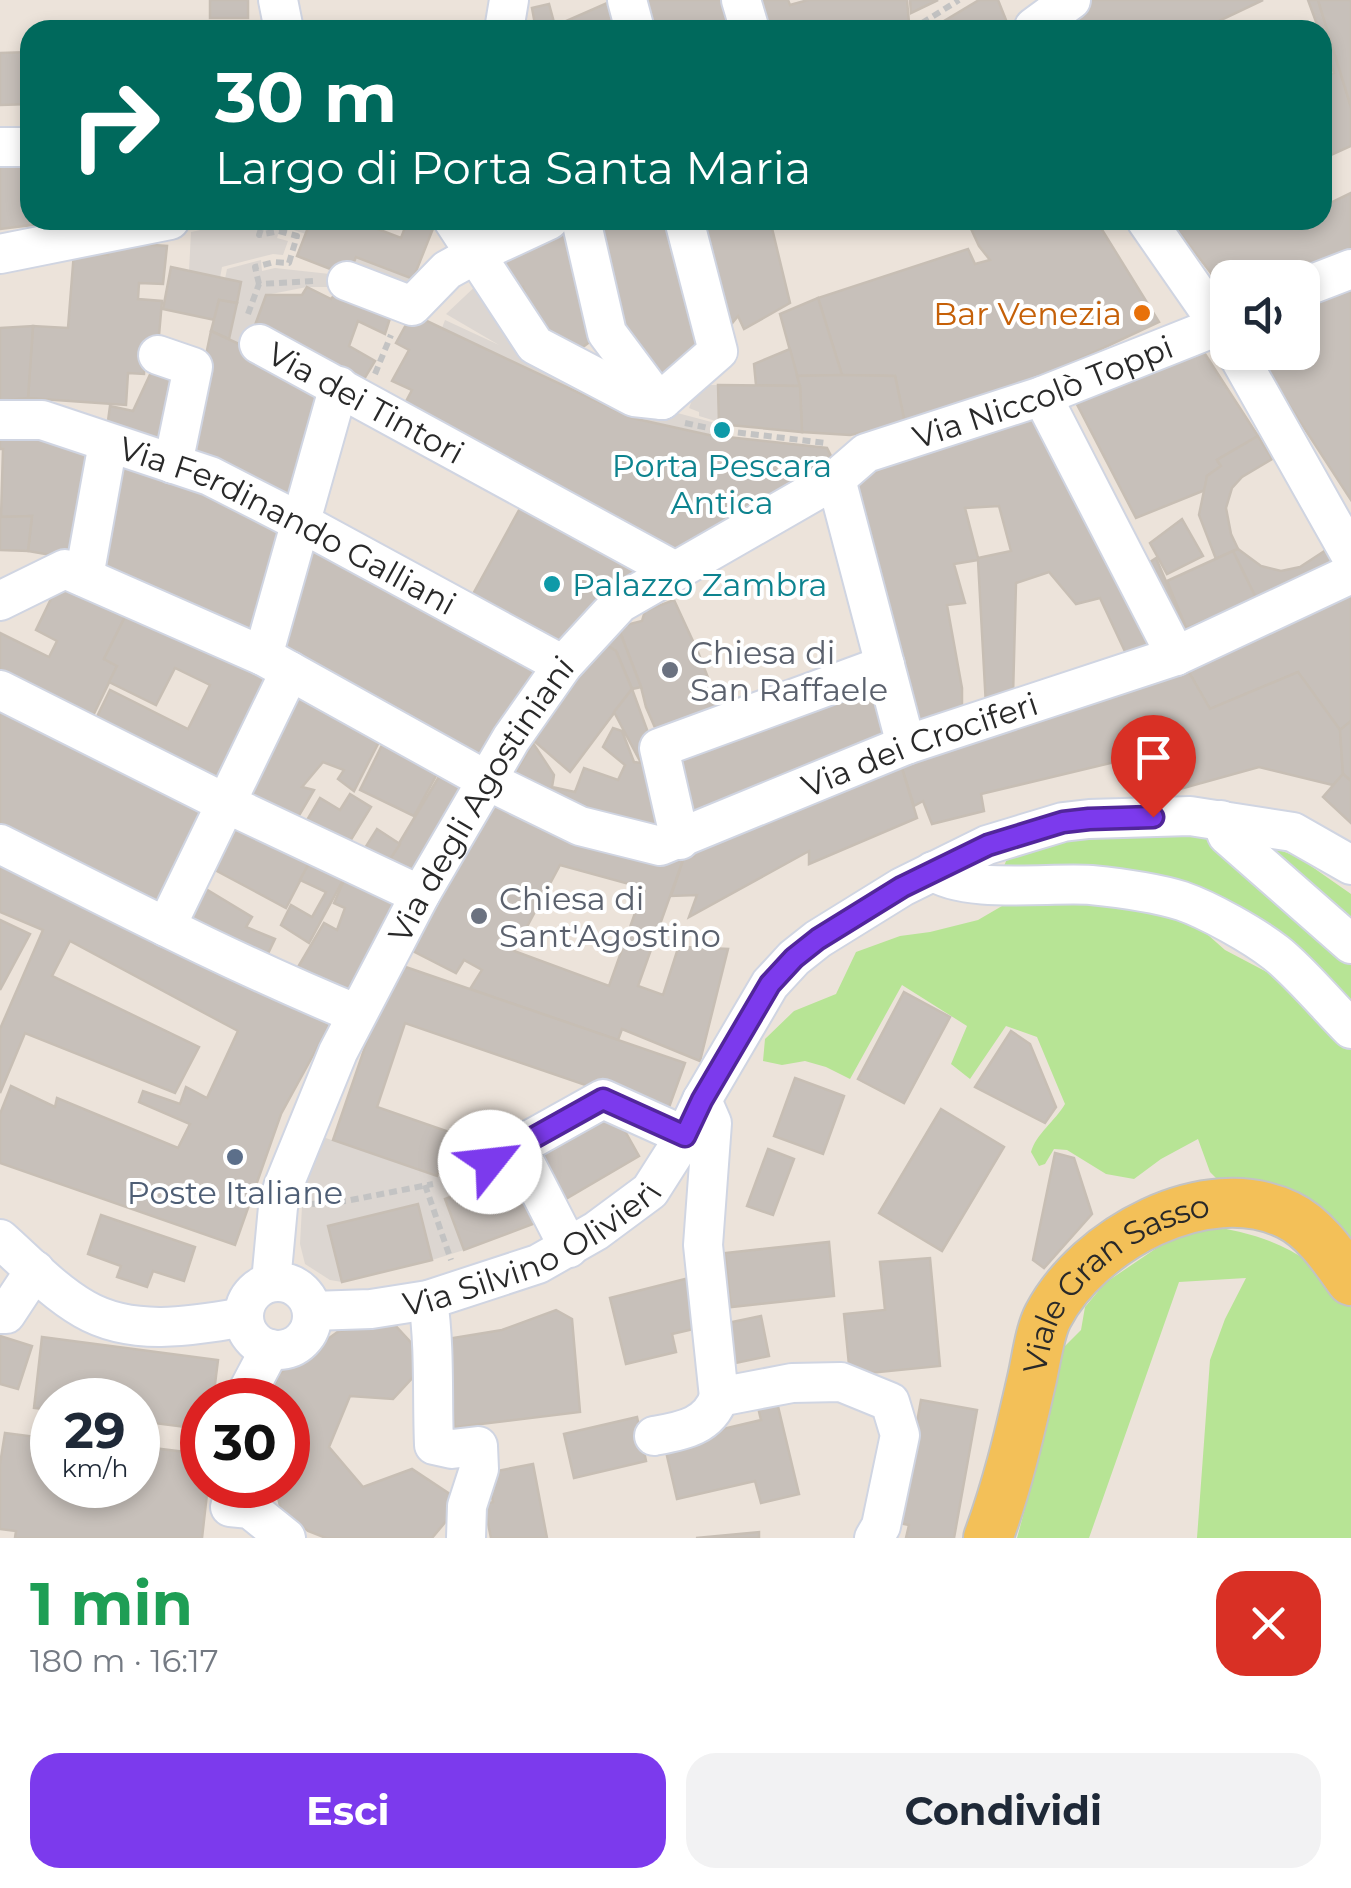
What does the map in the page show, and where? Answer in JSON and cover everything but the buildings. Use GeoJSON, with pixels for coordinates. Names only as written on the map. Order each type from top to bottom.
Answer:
{"type":"FeatureCollection","features":[{"type":"Feature","properties":{"kind":"main road","name":"Viale Gran Sasso"},"geometry":{"type":"LineString","coordinates":[[988,1538],[1005,1492],[1046,1318],[1081,1271],[1137,1228],[1171,1212],[1217,1204],[1257,1203],[1292,1216],[1327,1247],[1351,1281]]}},
{"type":"Feature","properties":{"kind":"street"},"geometry":{"type":"LineString","coordinates":[[1029,19],[1072,0]]}},
{"type":"Feature","properties":{"kind":"street"},"geometry":{"type":"LineString","coordinates":[[0,254],[120,230]]}},
{"type":"Feature","properties":{"kind":"street"},"geometry":{"type":"LineString","coordinates":[[460,230],[532,350],[634,397],[662,400],[718,351],[687,230]]}},
{"type":"Feature","properties":{"kind":"street"},"geometry":{"type":"LineString","coordinates":[[348,281],[412,306],[448,270],[528,230]]}},
{"type":"Feature","properties":{"kind":"street"},"geometry":{"type":"LineString","coordinates":[[582,230],[607,334],[648,388],[662,400]]}},
{"type":"Feature","properties":{"kind":"street"},"geometry":{"type":"LineString","coordinates":[[1153,230],[1210,309]]}},
{"type":"Feature","properties":{"kind":"street"},"geometry":{"type":"LineString","coordinates":[[1320,281],[1351,268]]}},
{"type":"Feature","properties":{"kind":"street","name":"Via Niccolò Toppi"},"geometry":{"type":"LineString","coordinates":[[866,453],[1210,340]]}},
{"type":"Feature","properties":{"kind":"street","name":"Via dei Tintori"},"geometry":{"type":"LineString","coordinates":[[258,344],[675,572]]}},
{"type":"Feature","properties":{"kind":"street"},"geometry":{"type":"LineString","coordinates":[[158,354],[193,367],[173,464]]}},
{"type":"Feature","properties":{"kind":"street"},"geometry":{"type":"LineString","coordinates":[[1248,370],[1351,556]]}},
{"type":"Feature","properties":{"kind":"street"},"geometry":{"type":"LineString","coordinates":[[166,927],[226,803],[276,664],[300,522],[338,386]]}},
{"type":"Feature","properties":{"kind":"street"},"geometry":{"type":"LineString","coordinates":[[1042,396],[1176,656]]}},
{"type":"Feature","properties":{"kind":"street","name":"Via Ferdinando Galliani"},"geometry":{"type":"LineString","coordinates":[[0,420],[42,420],[210,476],[563,665]]}},
{"type":"Feature","properties":{"kind":"street"},"geometry":{"type":"LineString","coordinates":[[0,601],[75,572],[108,443]]}},
{"type":"Feature","properties":{"kind":"street","name":"Via degli Agostiniani"},"geometry":{"type":"LineString","coordinates":[[271,1282],[283,1187],[338,1052],[420,895],[486,780],[563,665],[620,603],[836,479],[866,453]]}},
{"type":"Feature","properties":{"kind":"street"},"geometry":{"type":"LineString","coordinates":[[836,479],[906,745]]}},
{"type":"Feature","properties":{"kind":"street","name":"Via dei Crociferi"},"geometry":{"type":"LineString","coordinates":[[75,572],[276,664],[486,780],[580,826],[660,846],[906,745],[1176,656],[1351,574]]}},
{"type":"Feature","properties":{"kind":"street"},"geometry":{"type":"LineString","coordinates":[[680,840],[660,748],[885,666]]}},
{"type":"Feature","properties":{"kind":"street"},"geometry":{"type":"LineString","coordinates":[[0,690],[420,895]]}},
{"type":"Feature","properties":{"kind":"street","name":"Via Silvino Olivieri"},"geometry":{"type":"LineString","coordinates":[[312,1311],[371,1309],[445,1295],[538,1264],[569,1248],[650,1191],[770,984],[794,958],[866,908],[988,845],[1063,822],[1190,816],[1293,832],[1351,865]]}},
{"type":"Feature","properties":{"kind":"street"},"geometry":{"type":"LineString","coordinates":[[1221,820],[1227,835],[1351,944]]}},
{"type":"Feature","properties":{"kind":"street"},"geometry":{"type":"LineString","coordinates":[[0,844],[166,927],[358,1014]]}},
{"type":"Feature","properties":{"kind":"street"},"geometry":{"type":"LineString","coordinates":[[933,871],[951,880],[1090,885],[1182,902],[1276,953],[1351,1029]]}},
{"type":"Feature","properties":{"kind":"street"},"geometry":{"type":"LineString","coordinates":[[463,1178],[603,1099],[685,1136]]}},
{"type":"Feature","properties":{"kind":"street"},"geometry":{"type":"LineString","coordinates":[[654,1436],[696,1426],[715,1408],[718,1397],[703,1245],[712,1123],[702,1100]]}},
{"type":"Feature","properties":{"kind":"street"},"geometry":{"type":"LineString","coordinates":[[517,1147],[569,1248]]}},
{"type":"Feature","properties":{"kind":"street"},"geometry":{"type":"LineString","coordinates":[[0,1240],[84,1309],[104,1318],[173,1328],[244,1318]]}},
{"type":"Feature","properties":{"kind":"street"},"geometry":{"type":"LineString","coordinates":[[0,1314],[6,1314],[35,1270]]}},
{"type":"Feature","properties":{"kind":"street"},"geometry":{"type":"LineString","coordinates":[[282,1281],[302,1291],[312,1311],[308,1333],[301,1342],[280,1350],[260,1345],[252,1338],[244,1318],[248,1299],[271,1282],[282,1281]]}},
{"type":"Feature","properties":{"kind":"street"},"geometry":{"type":"LineString","coordinates":[[445,1295],[434,1360],[434,1444],[452,1449],[478,1446],[478,1469],[467,1506],[466,1538]]}},
{"type":"Feature","properties":{"kind":"street"},"geometry":{"type":"LineString","coordinates":[[255,1378],[270,1349]]}},
{"type":"Feature","properties":{"kind":"street"},"geometry":{"type":"LineString","coordinates":[[718,1397],[792,1384],[840,1382],[890,1402],[900,1435],[881,1526],[874,1538]]}},
{"type":"Feature","properties":{"kind":"street"},"geometry":{"type":"LineString","coordinates":[[230,1510],[250,1509],[286,1538]]}},
{"type":"Feature","properties":{"kind":"path"},"geometry":{"type":"LineString","coordinates":[[926,20],[959,0]]}},
{"type":"Feature","properties":{"kind":"path"},"geometry":{"type":"LineString","coordinates":[[261,230],[259,235],[279,232],[297,236],[289,263],[255,267],[259,284],[348,281]]}},
{"type":"Feature","properties":{"kind":"path","name":"Via dei Tintori"},"geometry":{"type":"LineString","coordinates":[[258,344],[241,335],[259,284]]}},
{"type":"Feature","properties":{"kind":"path"},"geometry":{"type":"LineString","coordinates":[[724,430],[842,444],[866,453]]}},
{"type":"Feature","properties":{"kind":"path"},"geometry":{"type":"LineString","coordinates":[[278,1207],[346,1201],[463,1178]]}},
{"type":"Feature","properties":{"kind":"path"},"geometry":{"type":"LineString","coordinates":[[425,1185],[445,1295]]}},
{"type":"Feature","properties":{"kind":"green space"},"geometry":{"type":"Polygon","coordinates":[[[1096,827],[1245,837],[1298,857],[1351,894],[1351,1006],[1091,868],[1004,866],[1012,847],[1096,827]]]}},
{"type":"Feature","properties":{"kind":"green space"},"geometry":{"type":"Polygon","coordinates":[[[1039,894],[1182,912],[1225,950],[1282,980],[1351,1042],[1351,1266],[1222,1184],[1210,1172],[1198,1139],[1134,1179],[1106,1174],[1067,1150],[1054,1149],[1045,1164],[1039,1166],[1031,1152],[1033,1145],[1065,1104],[1037,1037],[1006,1026],[970,1079],[951,1064],[967,1026],[902,985],[850,1079],[805,1061],[782,1065],[763,1061],[765,1039],[794,1011],[836,994],[856,952],[900,936],[978,920],[1002,906],[1039,894]]]}},
{"type":"Feature","properties":{"kind":"green space"},"geometry":{"type":"Polygon","coordinates":[[[1206,1226],[1247,1234],[1286,1248],[1310,1263],[1351,1300],[1351,1538],[1197,1538],[1210,1360],[1246,1278],[1179,1282],[1089,1538],[1017,1538],[1033,1479],[1041,1407],[1063,1348],[1081,1330],[1085,1307],[1105,1283],[1164,1243],[1183,1231],[1206,1226]]]}},
{"type":"Feature","properties":{"kind":"shaded area"},"geometry":{"type":"Polygon","coordinates":[[[280,230],[277,238],[288,241],[283,255],[222,267],[220,278],[189,271],[191,232],[280,230]]]}},
{"type":"Feature","properties":{"kind":"shaded area"},"geometry":{"type":"Polygon","coordinates":[[[356,257],[413,279],[393,309],[341,287],[307,287],[266,295],[254,327],[254,351],[229,339],[241,282],[225,279],[227,269],[261,260],[262,271],[275,268],[348,276],[356,257]]]}},
{"type":"Feature","properties":{"kind":"shaded area"},"geometry":{"type":"Polygon","coordinates":[[[482,280],[632,401],[719,424],[718,436],[632,418],[442,328],[445,320],[499,345],[446,314],[482,280]]]}},
{"type":"Feature","properties":{"kind":"shaded area"},"geometry":{"type":"Polygon","coordinates":[[[698,385],[718,385],[719,422],[699,416],[699,412],[689,408],[698,385]]]}},
{"type":"Feature","properties":{"kind":"shaded area"},"geometry":{"type":"Polygon","coordinates":[[[320,1136],[478,1186],[445,1200],[464,1250],[432,1260],[417,1204],[329,1226],[342,1282],[330,1280],[305,1264],[300,1244],[303,1188],[320,1136]]]}},
{"type":"Feature","properties":{"kind":"place","name":"Bar Venezia"},"geometry":{"type":"Point","coordinates":[1142,313]}},
{"type":"Feature","properties":{"kind":"place","name":"Porta Pescara Antica"},"geometry":{"type":"Point","coordinates":[722,430]}},
{"type":"Feature","properties":{"kind":"place","name":"Palazzo Zambra"},"geometry":{"type":"Point","coordinates":[552,584]}},
{"type":"Feature","properties":{"kind":"place","name":"Chiesa di San Raffaele"},"geometry":{"type":"Point","coordinates":[670,670]}},
{"type":"Feature","properties":{"kind":"place","name":"Chiesa di Sant'Agostino"},"geometry":{"type":"Point","coordinates":[479,916]}},
{"type":"Feature","properties":{"kind":"place","name":"Poste Italiane"},"geometry":{"type":"Point","coordinates":[235,1157]}},
{"type":"Feature","properties":{"kind":"route"},"geometry":{"type":"LineString","coordinates":[[490,1162],[603,1099],[685,1136],[770,984],[818,939],[902,887],[988,845],[1063,822],[1153,817]]}}]}
